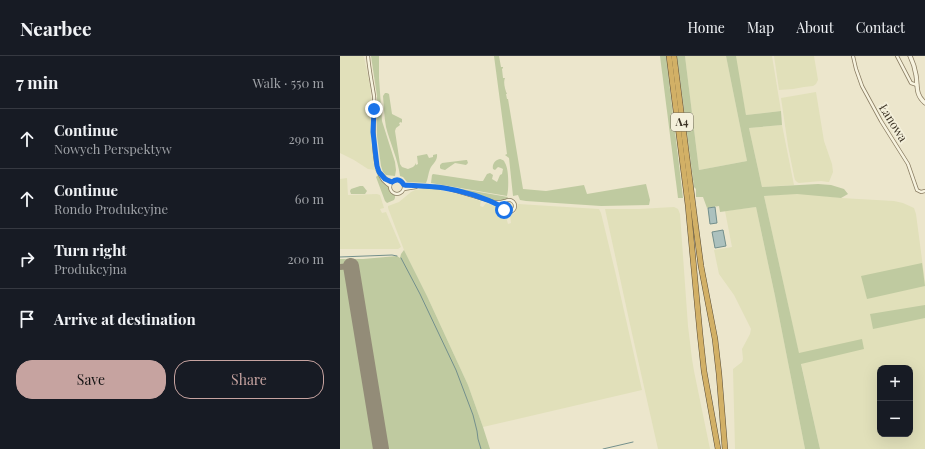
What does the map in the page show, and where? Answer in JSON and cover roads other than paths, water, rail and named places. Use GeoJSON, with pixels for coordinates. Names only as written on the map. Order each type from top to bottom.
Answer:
{"type":"FeatureCollection","features":[{"type":"Feature","properties":{"kind":"highway","name":"A4"},"geometry":{"type":"LineString","coordinates":[[670,56],[690,198],[715,339],[725,449]]}},
{"type":"Feature","properties":{"kind":"highway","name":"A4"},"geometry":{"type":"LineString","coordinates":[[674,56],[690,198]]}},
{"type":"Feature","properties":{"kind":"highway","name":"A4"},"geometry":{"type":"LineString","coordinates":[[691,204],[704,371],[718,449]]}},
{"type":"Feature","properties":{"kind":"street","name":"Łanowa"},"geometry":{"type":"LineString","coordinates":[[853,56],[860,81],[887,131],[906,160],[910,168],[916,190],[921,192],[925,191]]}},
{"type":"Feature","properties":{"kind":"street"},"geometry":{"type":"LineString","coordinates":[[897,56],[911,83],[917,85]]}},
{"type":"Feature","properties":{"kind":"street"},"geometry":{"type":"LineString","coordinates":[[910,56],[916,74],[919,96],[925,103]]}},
{"type":"Feature","properties":{"kind":"street"},"geometry":{"type":"LineString","coordinates":[[367,57],[374,96],[374,145],[377,166],[379,172],[383,180],[390,186],[391,191],[397,195],[402,193],[404,187],[402,182],[399,180],[392,182],[385,179],[379,172]]}},
{"type":"Feature","properties":{"kind":"street"},"geometry":{"type":"LineString","coordinates":[[390,186],[392,182]]}},
{"type":"Feature","properties":{"kind":"street"},"geometry":{"type":"LineString","coordinates":[[404,187],[433,186],[446,188],[494,202],[503,207],[507,212],[511,212],[514,209],[514,204],[512,201],[494,202]]}},
{"type":"Feature","properties":{"kind":"street"},"geometry":{"type":"LineString","coordinates":[[503,207],[505,202]]}},
{"type":"Feature","properties":{"kind":"waterway"},"geometry":{"type":"LineString","coordinates":[[340,257],[397,256]]}},
{"type":"Feature","properties":{"kind":"waterway"},"geometry":{"type":"LineString","coordinates":[[401,258],[456,370],[473,415],[481,449]]}},
{"type":"Feature","properties":{"kind":"waterway"},"geometry":{"type":"LineString","coordinates":[[603,449],[633,442]]}}]}
